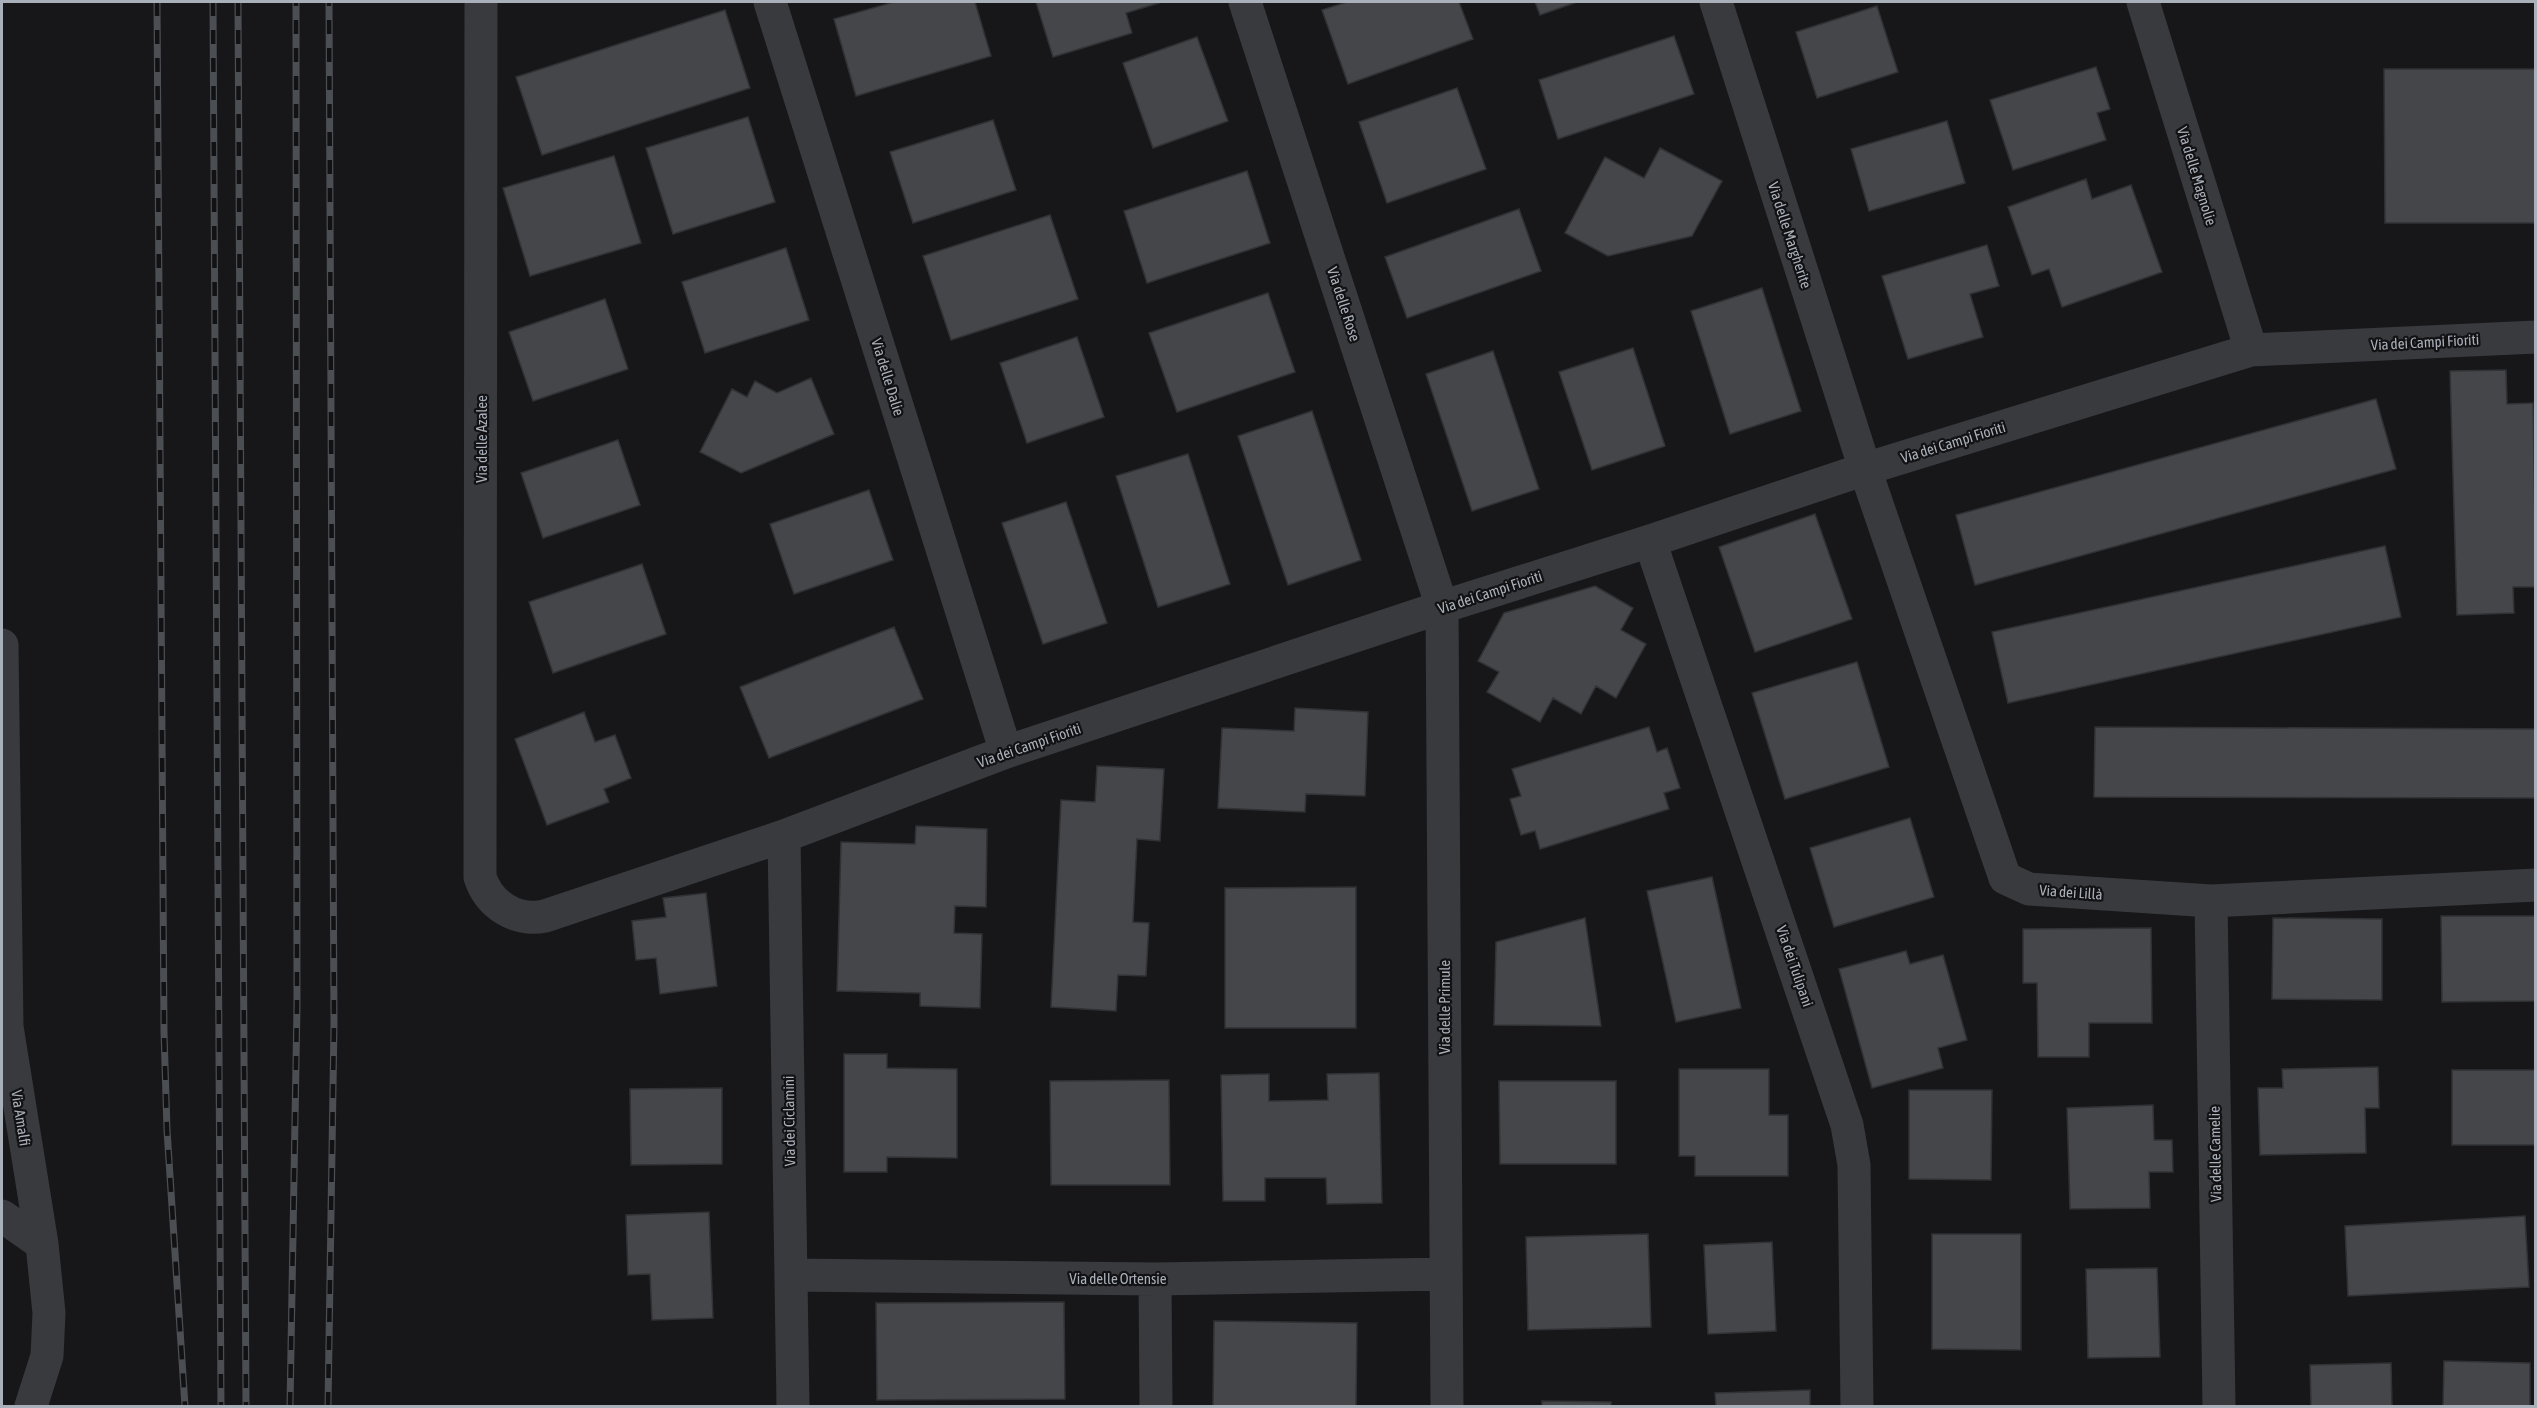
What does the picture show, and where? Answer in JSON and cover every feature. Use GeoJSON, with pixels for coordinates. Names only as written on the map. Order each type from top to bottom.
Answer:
{"type":"FeatureCollection","features":[{"type":"Feature","properties":{"kind":"street","name":"Via delle Azalee"},"geometry":{"type":"LineString","coordinates":[[480,877],[481,2]]}},
{"type":"Feature","properties":{"kind":"street","name":"Via delle Dalie"},"geometry":{"type":"LineString","coordinates":[[770,2],[1006,752]]}},
{"type":"Feature","properties":{"kind":"street","name":"Via delle Rose"},"geometry":{"type":"LineString","coordinates":[[1245,2],[1442,607]]}},
{"type":"Feature","properties":{"kind":"street","name":"Via delle Margherite"},"geometry":{"type":"LineString","coordinates":[[1716,2],[1864,469]]}},
{"type":"Feature","properties":{"kind":"street","name":"Via delle Magnolie"},"geometry":{"type":"LineString","coordinates":[[2143,2],[2251,350]]}},
{"type":"Feature","properties":{"kind":"street","name":"Via dei Campi Fioriti"},"geometry":{"type":"LineString","coordinates":[[480,877],[488,894],[495,902],[510,912],[535,918],[784,836],[1006,752],[1442,607],[1650,541],[1864,469],[2251,350],[2535,337]]}},
{"type":"Feature","properties":{"kind":"street","name":"Via dei Lillà"},"geometry":{"type":"LineString","coordinates":[[1864,469],[2005,878],[2029,889],[2211,901],[2535,885]]}},
{"type":"Feature","properties":{"kind":"street","name":"Via dei Tulipani"},"geometry":{"type":"LineString","coordinates":[[1650,541],[1847,1125],[1854,1165],[1857,1407]]}},
{"type":"Feature","properties":{"kind":"street","name":"Via delle Primule"},"geometry":{"type":"LineString","coordinates":[[1442,607],[1444,1274],[1447,1407]]}},
{"type":"Feature","properties":{"kind":"street","name":"Via Amalfi"},"geometry":{"type":"LineString","coordinates":[[2,645],[4,1034],[42,1244],[49,1313],[49,1339],[43,1373],[31,1407]]}},
{"type":"Feature","properties":{"kind":"street","name":"Via dei Ciclamini"},"geometry":{"type":"LineString","coordinates":[[784,836],[793,1407]]}},
{"type":"Feature","properties":{"kind":"street","name":"Via delle Camelie"},"geometry":{"type":"LineString","coordinates":[[2211,901],[2219,1407]]}},
{"type":"Feature","properties":{"kind":"street"},"geometry":{"type":"LineString","coordinates":[[2,1216],[42,1244]]}},
{"type":"Feature","properties":{"kind":"street","name":"Via delle Ortensie"},"geometry":{"type":"LineString","coordinates":[[791,1275],[1155,1279],[1444,1274]]}},
{"type":"Feature","properties":{"kind":"street"},"geometry":{"type":"LineString","coordinates":[[1155,1279],[1156,1407]]}},
{"type":"Feature","properties":{"kind":"building"},"geometry":{"type":"Polygon","coordinates":[[[894,2],[975,2],[991,56],[856,96],[834,19],[894,2]]]}},
{"type":"Feature","properties":{"kind":"building"},"geometry":{"type":"Polygon","coordinates":[[[1036,2],[1162,2],[1126,13],[1132,33],[1053,57],[1036,2]]]}},
{"type":"Feature","properties":{"kind":"building"},"geometry":{"type":"Polygon","coordinates":[[[1347,2],[1459,2],[1473,39],[1348,84],[1322,10],[1347,2]]]}},
{"type":"Feature","properties":{"kind":"building"},"geometry":{"type":"Polygon","coordinates":[[[1535,2],[1577,2],[1540,15],[1535,2]]]}},
{"type":"Feature","properties":{"kind":"building"},"geometry":{"type":"Polygon","coordinates":[[[1877,6],[1898,72],[1817,98],[1796,32],[1877,6]]]}},
{"type":"Feature","properties":{"kind":"building"},"geometry":{"type":"Polygon","coordinates":[[[725,10],[750,88],[542,155],[516,77],[725,10]]]}},
{"type":"Feature","properties":{"kind":"building"},"geometry":{"type":"Polygon","coordinates":[[[1674,36],[1694,94],[1558,139],[1539,80],[1674,36]]]}},
{"type":"Feature","properties":{"kind":"building"},"geometry":{"type":"Polygon","coordinates":[[[1197,37],[1228,121],[1153,148],[1123,63],[1197,37]]]}},
{"type":"Feature","properties":{"kind":"building"},"geometry":{"type":"Polygon","coordinates":[[[2096,67],[2110,109],[2097,113],[2106,140],[2013,170],[1990,100],[2096,67]]]}},
{"type":"Feature","properties":{"kind":"building"},"geometry":{"type":"Polygon","coordinates":[[[2384,69],[2536,69],[2536,223],[2385,223],[2384,69]]]}},
{"type":"Feature","properties":{"kind":"building"},"geometry":{"type":"Polygon","coordinates":[[[1457,88],[1486,169],[1387,203],[1359,122],[1457,88]]]}},
{"type":"Feature","properties":{"kind":"building"},"geometry":{"type":"Polygon","coordinates":[[[748,117],[775,202],[673,234],[646,148],[748,117]]]}},
{"type":"Feature","properties":{"kind":"building"},"geometry":{"type":"Polygon","coordinates":[[[993,120],[1016,190],[913,223],[890,152],[993,120]]]}},
{"type":"Feature","properties":{"kind":"building"},"geometry":{"type":"Polygon","coordinates":[[[1947,121],[1965,183],[1869,211],[1851,149],[1947,121]]]}},
{"type":"Feature","properties":{"kind":"building"},"geometry":{"type":"Polygon","coordinates":[[[1660,148],[1722,181],[1692,236],[1608,256],[1565,233],[1605,157],[1644,178],[1660,148]]]}},
{"type":"Feature","properties":{"kind":"building"},"geometry":{"type":"Polygon","coordinates":[[[614,156],[641,243],[530,276],[503,188],[614,156]]]}},
{"type":"Feature","properties":{"kind":"building"},"geometry":{"type":"Polygon","coordinates":[[[1247,171],[1270,243],[1147,283],[1124,211],[1247,171]]]}},
{"type":"Feature","properties":{"kind":"building"},"geometry":{"type":"Polygon","coordinates":[[[2086,179],[2092,199],[2131,185],[2162,272],[2062,307],[2049,269],[2032,275],[2008,207],[2086,179]]]}},
{"type":"Feature","properties":{"kind":"building"},"geometry":{"type":"Polygon","coordinates":[[[1519,209],[1541,271],[1407,318],[1385,257],[1519,209]]]}},
{"type":"Feature","properties":{"kind":"building"},"geometry":{"type":"Polygon","coordinates":[[[1050,215],[1078,299],[951,340],[923,256],[1050,215]]]}},
{"type":"Feature","properties":{"kind":"building"},"geometry":{"type":"Polygon","coordinates":[[[1987,245],[1999,286],[1970,294],[1983,337],[1908,359],[1882,276],[1987,245]]]}},
{"type":"Feature","properties":{"kind":"building"},"geometry":{"type":"Polygon","coordinates":[[[786,248],[809,320],[705,353],[682,282],[786,248]]]}},
{"type":"Feature","properties":{"kind":"building"},"geometry":{"type":"Polygon","coordinates":[[[1762,288],[1801,411],[1730,434],[1691,311],[1762,288]]]}},
{"type":"Feature","properties":{"kind":"building"},"geometry":{"type":"Polygon","coordinates":[[[1268,293],[1295,372],[1177,412],[1149,333],[1268,293]]]}},
{"type":"Feature","properties":{"kind":"building"},"geometry":{"type":"Polygon","coordinates":[[[605,299],[628,369],[533,401],[509,332],[605,299]]]}},
{"type":"Feature","properties":{"kind":"building"},"geometry":{"type":"Polygon","coordinates":[[[1077,337],[1104,417],[1027,443],[1000,363],[1077,337]]]}},
{"type":"Feature","properties":{"kind":"building"},"geometry":{"type":"Polygon","coordinates":[[[1633,348],[1665,446],[1592,470],[1559,372],[1633,348]]]}},
{"type":"Feature","properties":{"kind":"building"},"geometry":{"type":"Polygon","coordinates":[[[1493,351],[1539,489],[1472,511],[1426,374],[1493,351]]]}},
{"type":"Feature","properties":{"kind":"building"},"geometry":{"type":"Polygon","coordinates":[[[2506,370],[2507,404],[2533,403],[2536,587],[2513,587],[2514,613],[2457,615],[2450,371],[2506,370]]]}},
{"type":"Feature","properties":{"kind":"building"},"geometry":{"type":"Polygon","coordinates":[[[811,378],[834,434],[741,473],[700,452],[732,389],[747,397],[755,381],[777,393],[811,378]]]}},
{"type":"Feature","properties":{"kind":"building"},"geometry":{"type":"Polygon","coordinates":[[[2376,399],[2396,469],[1975,585],[1956,515],[2376,399]]]}},
{"type":"Feature","properties":{"kind":"building"},"geometry":{"type":"Polygon","coordinates":[[[1312,411],[1361,560],[1288,585],[1238,436],[1312,411]]]}},
{"type":"Feature","properties":{"kind":"building"},"geometry":{"type":"Polygon","coordinates":[[[618,440],[640,505],[543,538],[521,473],[618,440]]]}},
{"type":"Feature","properties":{"kind":"building"},"geometry":{"type":"Polygon","coordinates":[[[1188,454],[1230,584],[1158,607],[1116,476],[1188,454]]]}},
{"type":"Feature","properties":{"kind":"building"},"geometry":{"type":"Polygon","coordinates":[[[869,490],[893,560],[794,594],[770,524],[869,490]]]}},
{"type":"Feature","properties":{"kind":"building"},"geometry":{"type":"Polygon","coordinates":[[[1066,502],[1107,623],[1043,644],[1002,523],[1066,502]]]}},
{"type":"Feature","properties":{"kind":"building"},"geometry":{"type":"Polygon","coordinates":[[[1815,514],[1852,619],[1755,652],[1719,547],[1815,514]]]}},
{"type":"Feature","properties":{"kind":"building"},"geometry":{"type":"Polygon","coordinates":[[[2385,546],[2401,617],[2008,703],[1992,632],[2385,546]]]}},
{"type":"Feature","properties":{"kind":"building"},"geometry":{"type":"Polygon","coordinates":[[[642,564],[666,634],[553,673],[529,602],[642,564]]]}},
{"type":"Feature","properties":{"kind":"building"},"geometry":{"type":"Polygon","coordinates":[[[1595,586],[1633,608],[1621,630],[1646,644],[1616,698],[1596,686],[1581,714],[1553,698],[1540,722],[1487,692],[1499,672],[1478,661],[1504,613],[1595,586]]]}},
{"type":"Feature","properties":{"kind":"building"},"geometry":{"type":"Polygon","coordinates":[[[894,627],[923,699],[769,758],[740,687],[894,627]]]}},
{"type":"Feature","properties":{"kind":"building"},"geometry":{"type":"Polygon","coordinates":[[[1857,662],[1889,767],[1785,799],[1752,693],[1857,662]]]}},
{"type":"Feature","properties":{"kind":"building"},"geometry":{"type":"Polygon","coordinates":[[[1295,708],[1368,712],[1365,796],[1306,794],[1305,812],[1218,808],[1222,728],[1294,731],[1295,708]]]}},
{"type":"Feature","properties":{"kind":"building"},"geometry":{"type":"Polygon","coordinates":[[[584,712],[595,742],[615,735],[631,778],[604,789],[609,802],[547,825],[515,739],[584,712]]]}},
{"type":"Feature","properties":{"kind":"building"},"geometry":{"type":"Polygon","coordinates":[[[1649,727],[1657,752],[1667,748],[1680,788],[1664,793],[1669,809],[1540,849],[1535,831],[1521,835],[1510,799],[1521,796],[1512,769],[1649,727]]]}},
{"type":"Feature","properties":{"kind":"building"},"geometry":{"type":"Polygon","coordinates":[[[2095,727],[2536,729],[2536,798],[2094,797],[2095,727]]]}},
{"type":"Feature","properties":{"kind":"building"},"geometry":{"type":"Polygon","coordinates":[[[1097,766],[1164,769],[1160,841],[1137,839],[1133,922],[1149,923],[1146,976],[1118,975],[1116,1011],[1051,1007],[1061,800],[1095,802],[1097,766]]]}},
{"type":"Feature","properties":{"kind":"building"},"geometry":{"type":"Polygon","coordinates":[[[1910,818],[1934,897],[1834,927],[1810,848],[1910,818]]]}},
{"type":"Feature","properties":{"kind":"building"},"geometry":{"type":"Polygon","coordinates":[[[916,826],[987,829],[986,907],[955,906],[954,933],[982,934],[980,1008],[920,1006],[920,993],[837,991],[841,842],[915,844],[916,826]]]}},
{"type":"Feature","properties":{"kind":"building"},"geometry":{"type":"Polygon","coordinates":[[[1712,877],[1741,1008],[1676,1022],[1647,891],[1712,877]]]}},
{"type":"Feature","properties":{"kind":"building"},"geometry":{"type":"Polygon","coordinates":[[[1356,887],[1356,1028],[1225,1028],[1225,888],[1356,887]]]}},
{"type":"Feature","properties":{"kind":"building"},"geometry":{"type":"Polygon","coordinates":[[[706,893],[717,986],[660,994],[656,958],[636,960],[632,921],[666,917],[663,898],[706,893]]]}},
{"type":"Feature","properties":{"kind":"building"},"geometry":{"type":"Polygon","coordinates":[[[2441,916],[2536,916],[2536,1001],[2442,1002],[2441,916]]]}},
{"type":"Feature","properties":{"kind":"building"},"geometry":{"type":"Polygon","coordinates":[[[1585,918],[1601,1026],[1494,1025],[1496,942],[1585,918]]]}},
{"type":"Feature","properties":{"kind":"building"},"geometry":{"type":"Polygon","coordinates":[[[2273,918],[2382,919],[2382,1000],[2272,999],[2273,918]]]}},
{"type":"Feature","properties":{"kind":"building"},"geometry":{"type":"Polygon","coordinates":[[[2151,928],[2152,1023],[2089,1023],[2089,1057],[2038,1057],[2037,983],[2023,983],[2023,929],[2151,928]]]}},
{"type":"Feature","properties":{"kind":"building"},"geometry":{"type":"Polygon","coordinates":[[[1906,951],[1910,964],[1943,955],[1967,1040],[1938,1048],[1943,1068],[1872,1088],[1839,969],[1906,951]]]}},
{"type":"Feature","properties":{"kind":"building"},"geometry":{"type":"Polygon","coordinates":[[[844,1054],[887,1054],[887,1068],[957,1069],[957,1158],[887,1157],[887,1172],[844,1172],[844,1054]]]}},
{"type":"Feature","properties":{"kind":"building"},"geometry":{"type":"Polygon","coordinates":[[[2378,1067],[2379,1108],[2365,1108],[2366,1153],[2260,1155],[2258,1088],[2283,1088],[2282,1069],[2378,1067]]]}},
{"type":"Feature","properties":{"kind":"building"},"geometry":{"type":"Polygon","coordinates":[[[1679,1069],[1769,1069],[1769,1115],[1788,1115],[1788,1176],[1695,1176],[1695,1156],[1679,1156],[1679,1069]]]}},
{"type":"Feature","properties":{"kind":"building"},"geometry":{"type":"Polygon","coordinates":[[[2452,1070],[2536,1070],[2536,1145],[2452,1145],[2452,1070]]]}},
{"type":"Feature","properties":{"kind":"building"},"geometry":{"type":"Polygon","coordinates":[[[1379,1073],[1382,1203],[1327,1204],[1326,1178],[1265,1178],[1265,1201],[1223,1201],[1221,1075],[1269,1074],[1269,1101],[1328,1100],[1327,1074],[1379,1073]]]}},
{"type":"Feature","properties":{"kind":"building"},"geometry":{"type":"Polygon","coordinates":[[[1169,1080],[1170,1185],[1051,1185],[1050,1081],[1169,1080]]]}},
{"type":"Feature","properties":{"kind":"building"},"geometry":{"type":"Polygon","coordinates":[[[1499,1081],[1616,1081],[1616,1164],[1500,1164],[1499,1081]]]}},
{"type":"Feature","properties":{"kind":"building"},"geometry":{"type":"Polygon","coordinates":[[[722,1088],[722,1164],[631,1165],[630,1089],[722,1088]]]}},
{"type":"Feature","properties":{"kind":"building"},"geometry":{"type":"Polygon","coordinates":[[[1909,1090],[1992,1090],[1991,1180],[1909,1179],[1909,1090]]]}},
{"type":"Feature","properties":{"kind":"building"},"geometry":{"type":"Polygon","coordinates":[[[2153,1105],[2154,1140],[2172,1140],[2173,1172],[2149,1172],[2150,1208],[2070,1209],[2067,1108],[2153,1105]]]}},
{"type":"Feature","properties":{"kind":"building"},"geometry":{"type":"Polygon","coordinates":[[[709,1212],[713,1318],[652,1320],[650,1274],[628,1275],[626,1215],[709,1212]]]}},
{"type":"Feature","properties":{"kind":"building"},"geometry":{"type":"Polygon","coordinates":[[[2525,1216],[2529,1287],[2348,1296],[2345,1226],[2525,1216]]]}},
{"type":"Feature","properties":{"kind":"building"},"geometry":{"type":"Polygon","coordinates":[[[1648,1234],[1651,1327],[1528,1330],[1526,1237],[1648,1234]]]}},
{"type":"Feature","properties":{"kind":"building"},"geometry":{"type":"Polygon","coordinates":[[[1932,1234],[2021,1234],[2021,1350],[1932,1349],[1932,1234]]]}},
{"type":"Feature","properties":{"kind":"building"},"geometry":{"type":"Polygon","coordinates":[[[1772,1242],[1776,1331],[1708,1334],[1704,1245],[1772,1242]]]}},
{"type":"Feature","properties":{"kind":"building"},"geometry":{"type":"Polygon","coordinates":[[[2157,1268],[2160,1357],[2088,1358],[2086,1269],[2157,1268]]]}},
{"type":"Feature","properties":{"kind":"building"},"geometry":{"type":"Polygon","coordinates":[[[1064,1302],[1065,1399],[877,1400],[876,1303],[1064,1302]]]}},
{"type":"Feature","properties":{"kind":"building"},"geometry":{"type":"Polygon","coordinates":[[[1214,1321],[1357,1323],[1356,1406],[1213,1406],[1214,1321]]]}},
{"type":"Feature","properties":{"kind":"building"},"geometry":{"type":"Polygon","coordinates":[[[2444,1361],[2530,1363],[2530,1406],[2443,1406],[2444,1361]]]}},
{"type":"Feature","properties":{"kind":"building"},"geometry":{"type":"Polygon","coordinates":[[[2391,1363],[2392,1406],[2311,1406],[2310,1365],[2391,1363]]]}},
{"type":"Feature","properties":{"kind":"building"},"geometry":{"type":"Polygon","coordinates":[[[1810,1390],[1810,1406],[1716,1406],[1715,1393],[1810,1390]]]}},
{"type":"Feature","properties":{"kind":"building"},"geometry":{"type":"Polygon","coordinates":[[[1542,1401],[1611,1402],[1611,1406],[1542,1406],[1542,1401]]]}},
{"type":"Feature","properties":{"kind":"railway"},"geometry":{"type":"LineString","coordinates":[[157,2],[164,1032],[167,1130],[185,1406]]}},
{"type":"Feature","properties":{"kind":"railway"},"geometry":{"type":"LineString","coordinates":[[213,2],[221,1406]]}},
{"type":"Feature","properties":{"kind":"railway"},"geometry":{"type":"LineString","coordinates":[[238,2],[246,1406]]}},
{"type":"Feature","properties":{"kind":"railway"},"geometry":{"type":"LineString","coordinates":[[290,1406],[297,1006],[296,2]]}},
{"type":"Feature","properties":{"kind":"railway"},"geometry":{"type":"LineString","coordinates":[[328,1406],[334,1024],[329,2]]}}]}
